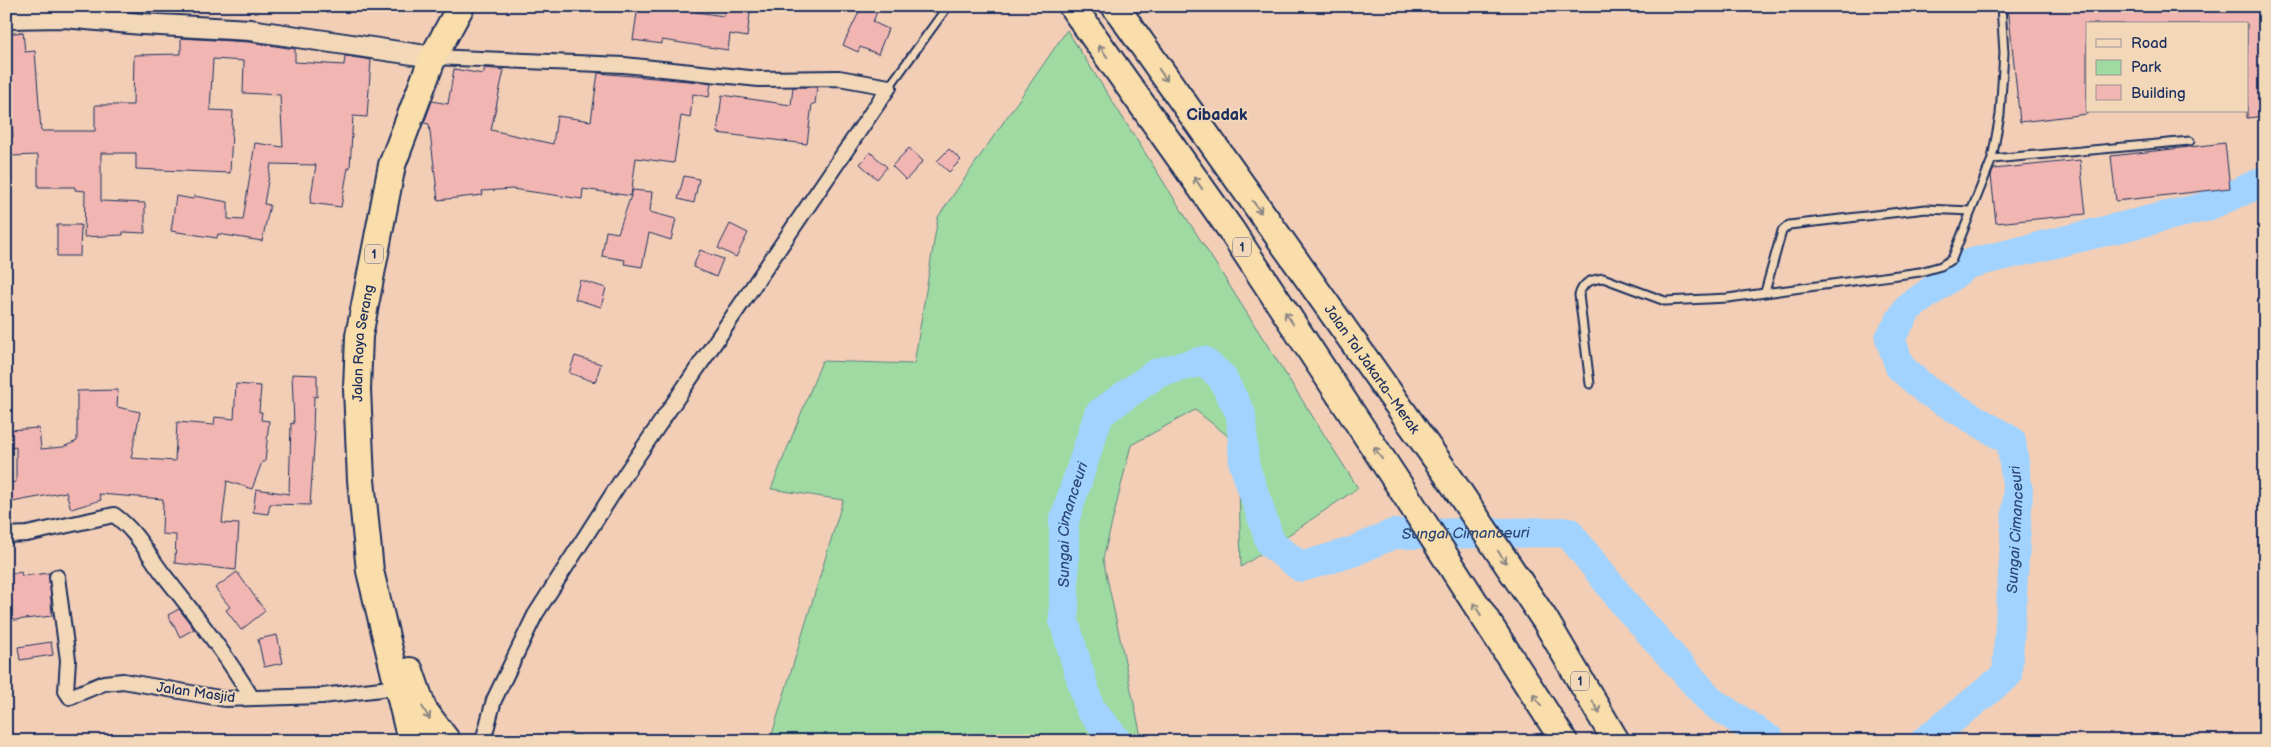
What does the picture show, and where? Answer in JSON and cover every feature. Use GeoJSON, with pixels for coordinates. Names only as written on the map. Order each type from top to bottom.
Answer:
{"type":"FeatureCollection","features":[{"type":"Feature","properties":{"kind":"highway","name":"Jalan Raya Serang"},"geometry":{"type":"LineString","coordinates":[[415,741],[408,728],[370,571],[357,388],[359,336],[392,165],[433,57],[461,6]]}},
{"type":"Feature","properties":{"kind":"highway","name":"1"},"geometry":{"type":"LineString","coordinates":[[1072,6],[1230,230],[1405,494],[1503,650],[1564,741]]}},
{"type":"Feature","properties":{"kind":"highway","name":"Jalan Tol Jakarta–Merak"},"geometry":{"type":"LineString","coordinates":[[1115,6],[1446,473],[1545,620],[1616,741]]}},
{"type":"Feature","properties":{"kind":"highway","name":"Jalan Raya Serang"},"geometry":{"type":"LineString","coordinates":[[365,517],[381,558],[414,685],[423,709],[447,741]]}},
{"type":"Feature","properties":{"kind":"street"},"geometry":{"type":"LineString","coordinates":[[6,18],[64,17],[142,24],[250,30],[433,57],[624,65],[759,79],[839,78],[889,87],[626,473],[535,616],[494,700],[483,741]]}},
{"type":"Feature","properties":{"kind":"street"},"geometry":{"type":"LineString","coordinates":[[6,535],[26,534],[114,515],[129,526],[156,565],[187,602],[230,662],[252,698]]}},
{"type":"Feature","properties":{"kind":"street","name":"Jalan Masjid"},"geometry":{"type":"LineString","coordinates":[[57,577],[68,660],[66,691],[70,697],[104,683],[123,681],[225,699],[322,696],[398,687]]}},
{"type":"Feature","properties":{"kind":"lane"},"geometry":{"type":"LineString","coordinates":[[889,87],[948,6]]}},
{"type":"Feature","properties":{"kind":"lane"},"geometry":{"type":"LineString","coordinates":[[1590,384],[1579,295],[1586,283],[1603,278],[1665,301],[1728,298],[1920,272],[1941,266],[1952,259],[1992,159],[2000,115],[2004,53],[2001,6]]}},
{"type":"Feature","properties":{"kind":"lane"},"geometry":{"type":"LineString","coordinates":[[1992,159],[2190,141]]}},
{"type":"Feature","properties":{"kind":"lane"},"geometry":{"type":"LineString","coordinates":[[1765,292],[1782,231],[1789,225],[1926,209],[1971,211]]}},
{"type":"Feature","properties":{"kind":"green space"},"geometry":{"type":"Polygon","coordinates":[[[1067,30],[1358,488],[1241,567],[1238,444],[1195,410],[1131,445],[1103,559],[1142,741],[770,741],[843,500],[771,489],[822,361],[914,364],[938,217],[1067,30]]]}},
{"type":"Feature","properties":{"kind":"green space"},"geometry":{"type":"Polygon","coordinates":[[[569,733],[597,741],[570,741],[569,733]]]}},
{"type":"Feature","properties":{"kind":"building"},"geometry":{"type":"Polygon","coordinates":[[[638,6],[697,6],[696,12],[724,16],[727,6],[751,6],[747,37],[730,34],[728,50],[662,40],[662,44],[633,40],[638,6]]]}},
{"type":"Feature","properties":{"kind":"building"},"geometry":{"type":"Polygon","coordinates":[[[862,6],[879,6],[873,22],[888,29],[878,54],[860,47],[858,52],[843,45],[862,6]]]}},
{"type":"Feature","properties":{"kind":"building"},"geometry":{"type":"Polygon","coordinates":[[[2008,6],[2265,6],[2265,116],[2247,118],[2248,22],[2086,22],[2087,114],[2020,122],[2008,6]]]}},
{"type":"Feature","properties":{"kind":"building"},"geometry":{"type":"Polygon","coordinates":[[[23,32],[25,52],[35,51],[41,131],[95,131],[95,105],[133,105],[134,55],[181,54],[181,38],[249,42],[295,49],[295,62],[344,65],[345,56],[371,60],[367,117],[353,116],[350,168],[348,168],[341,207],[310,203],[316,165],[271,164],[264,204],[270,205],[262,241],[218,234],[217,238],[171,231],[176,196],[193,199],[194,196],[228,202],[228,219],[243,220],[255,143],[283,147],[280,95],[243,93],[244,61],[213,59],[210,110],[233,111],[230,173],[136,169],[136,153],[101,153],[101,201],[145,203],[145,233],[123,232],[123,235],[84,237],[85,191],[75,190],[75,187],[38,187],[38,155],[10,156],[9,137],[13,137],[6,64],[6,34],[23,32]]]}},
{"type":"Feature","properties":{"kind":"building"},"geometry":{"type":"Polygon","coordinates":[[[485,68],[504,70],[491,130],[553,144],[557,116],[591,121],[598,73],[711,83],[709,97],[693,94],[690,118],[681,116],[674,163],[636,158],[631,196],[583,189],[582,199],[512,189],[482,191],[483,195],[438,200],[429,124],[424,123],[432,101],[448,104],[454,69],[483,74],[485,68]]]}},
{"type":"Feature","properties":{"kind":"building"},"geometry":{"type":"Polygon","coordinates":[[[793,87],[817,87],[815,104],[812,104],[807,144],[717,133],[722,95],[791,105],[793,87]]]}},
{"type":"Feature","properties":{"kind":"building"},"geometry":{"type":"Polygon","coordinates":[[[2225,143],[2230,188],[2116,201],[2111,156],[2225,143]]]}},
{"type":"Feature","properties":{"kind":"building"},"geometry":{"type":"Polygon","coordinates":[[[909,148],[923,161],[906,180],[892,166],[909,148]]]}},
{"type":"Feature","properties":{"kind":"building"},"geometry":{"type":"Polygon","coordinates":[[[949,149],[961,160],[949,172],[937,161],[949,149]]]}},
{"type":"Feature","properties":{"kind":"building"},"geometry":{"type":"Polygon","coordinates":[[[870,152],[887,167],[877,179],[860,164],[870,152]]]}},
{"type":"Feature","properties":{"kind":"building"},"geometry":{"type":"Polygon","coordinates":[[[2080,160],[2086,214],[1996,223],[1991,175],[1994,169],[2080,160]]]}},
{"type":"Feature","properties":{"kind":"building"},"geometry":{"type":"Polygon","coordinates":[[[684,176],[699,179],[694,203],[678,199],[684,176]]]}},
{"type":"Feature","properties":{"kind":"building"},"geometry":{"type":"Polygon","coordinates":[[[633,190],[652,192],[650,212],[676,219],[671,240],[649,233],[642,267],[624,264],[625,260],[602,256],[606,231],[618,233],[633,190]]]}},
{"type":"Feature","properties":{"kind":"building"},"geometry":{"type":"Polygon","coordinates":[[[730,224],[748,233],[736,257],[718,248],[730,224]]]}},
{"type":"Feature","properties":{"kind":"building"},"geometry":{"type":"Polygon","coordinates":[[[57,225],[81,225],[80,256],[57,256],[57,225]]]}},
{"type":"Feature","properties":{"kind":"building"},"geometry":{"type":"Polygon","coordinates":[[[700,250],[723,259],[716,277],[693,267],[700,250]]]}},
{"type":"Feature","properties":{"kind":"building"},"geometry":{"type":"Polygon","coordinates":[[[580,280],[606,288],[601,307],[575,299],[580,280]]]}},
{"type":"Feature","properties":{"kind":"building"},"geometry":{"type":"Polygon","coordinates":[[[575,356],[601,364],[595,382],[569,373],[575,356]]]}},
{"type":"Feature","properties":{"kind":"building"},"geometry":{"type":"Polygon","coordinates":[[[292,374],[317,375],[317,397],[314,396],[313,432],[315,432],[310,505],[270,504],[268,514],[253,512],[256,489],[289,494],[291,423],[294,424],[292,374]]]}},
{"type":"Feature","properties":{"kind":"building"},"geometry":{"type":"Polygon","coordinates":[[[236,384],[261,386],[259,412],[262,412],[261,420],[269,421],[265,462],[262,462],[252,489],[227,481],[222,523],[239,524],[236,570],[175,563],[176,535],[162,534],[163,499],[99,494],[101,500],[71,509],[66,492],[12,502],[9,483],[16,482],[16,447],[10,448],[9,430],[39,428],[41,449],[63,447],[77,441],[77,391],[118,390],[117,407],[140,412],[131,458],[175,461],[177,422],[214,425],[215,417],[234,419],[236,384]]]}},
{"type":"Feature","properties":{"kind":"building"},"geometry":{"type":"Polygon","coordinates":[[[21,572],[22,576],[49,573],[52,616],[6,621],[6,575],[21,572]]]}},
{"type":"Feature","properties":{"kind":"building"},"geometry":{"type":"Polygon","coordinates":[[[237,572],[265,611],[241,630],[226,610],[230,607],[215,588],[237,572]]]}},
{"type":"Feature","properties":{"kind":"building"},"geometry":{"type":"Polygon","coordinates":[[[179,609],[194,629],[180,637],[168,615],[179,609]]]}},
{"type":"Feature","properties":{"kind":"building"},"geometry":{"type":"Polygon","coordinates":[[[277,635],[283,663],[264,667],[258,639],[277,635]]]}},
{"type":"Feature","properties":{"kind":"building"},"geometry":{"type":"Polygon","coordinates":[[[51,642],[53,655],[20,660],[18,647],[51,642]]]}},
{"type":"Feature","properties":{"kind":"waterway","name":"Sungai Cimanceuri"},"geometry":{"type":"LineString","coordinates":[[1925,741],[2007,675],[2018,492],[2011,441],[1927,391],[1900,367],[1890,338],[1908,308],[1968,264],[2205,207],[2265,181]]}},
{"type":"Feature","properties":{"kind":"waterway","name":"Sungai Cimanceuri"},"geometry":{"type":"LineString","coordinates":[[1117,741],[1090,709],[1064,621],[1064,521],[1099,414],[1157,373],[1203,361],[1221,376],[1241,414],[1244,464],[1271,544],[1301,567],[1352,552],[1393,534],[1568,532],[1625,604],[1712,702],[1771,741]]}},
{"type":"Feature","properties":{"kind":"district","name":"Cibadak"},"geometry":{"type":"Point","coordinates":[1217,114]}}]}
